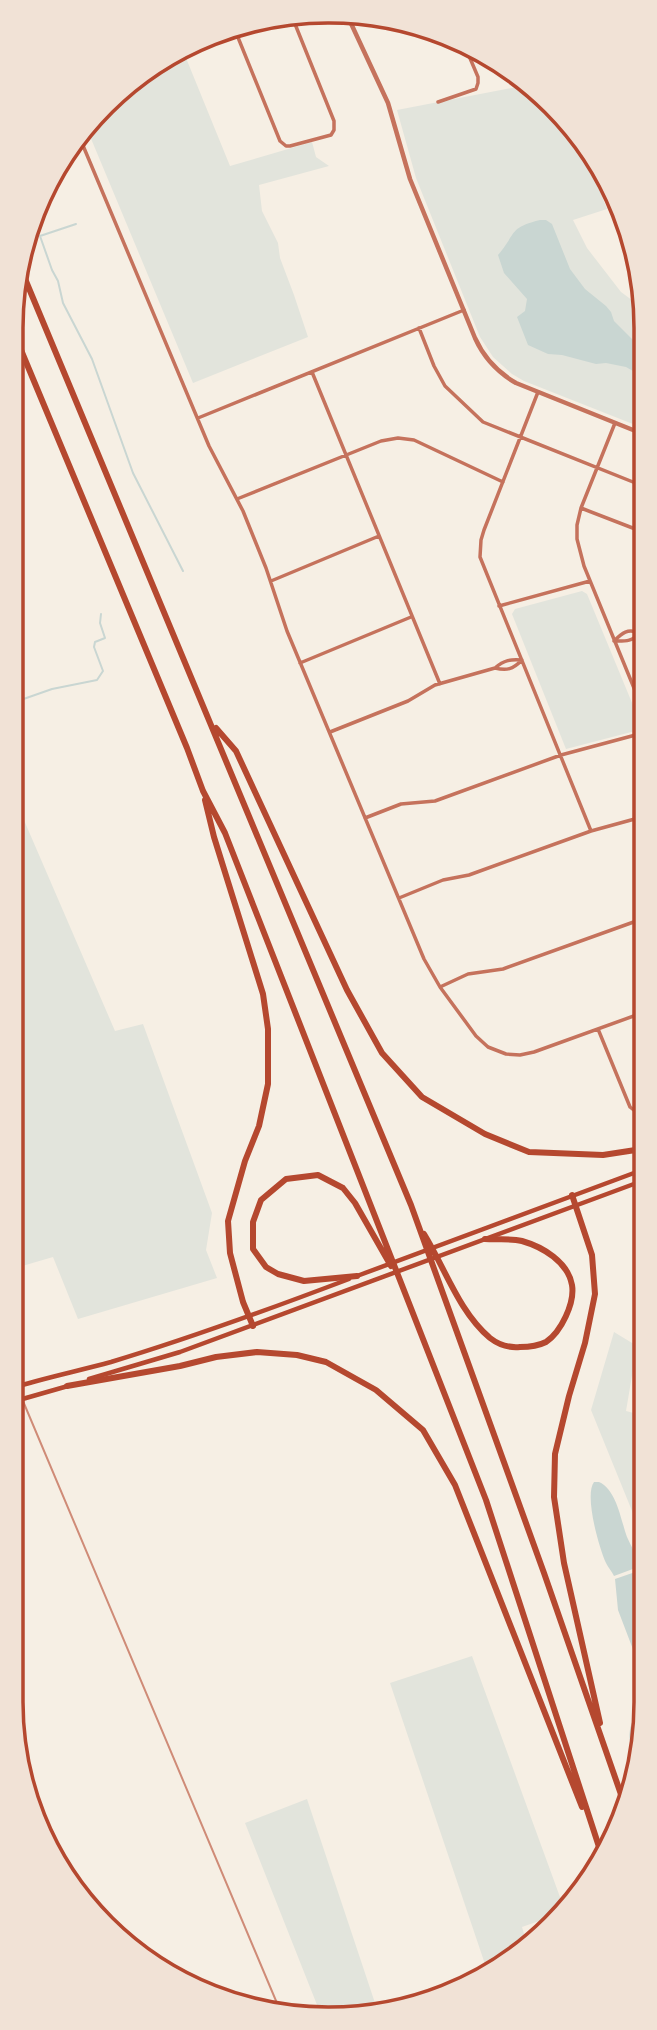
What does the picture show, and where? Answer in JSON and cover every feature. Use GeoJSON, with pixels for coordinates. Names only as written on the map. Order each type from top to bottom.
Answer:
{"type":"FeatureCollection","features":[{"type":"Feature","properties":{"kind":"highway"},"geometry":{"type":"LineString","coordinates":[[26,282],[416,1221],[620,1793]]}},
{"type":"Feature","properties":{"kind":"highway"},"geometry":{"type":"LineString","coordinates":[[23,355],[187,748],[203,791],[214,837],[263,994],[268,1029],[268,1084],[259,1126],[245,1161],[228,1221],[230,1253],[253,1326]]}},
{"type":"Feature","properties":{"kind":"highway"},"geometry":{"type":"LineString","coordinates":[[211,722],[236,751],[347,990],[382,1053],[422,1097],[485,1134],[528,1152],[603,1155],[634,1150]]}},
{"type":"Feature","properties":{"kind":"highway"},"geometry":{"type":"LineString","coordinates":[[203,791],[225,833],[486,1500],[598,1845]]}},
{"type":"Feature","properties":{"kind":"highway"},"geometry":{"type":"LineString","coordinates":[[359,1275],[304,1281],[278,1274],[266,1267],[253,1250],[253,1222],[261,1200],[286,1179],[318,1175],[343,1188],[355,1203],[403,1286]]}},
{"type":"Feature","properties":{"kind":"highway"},"geometry":{"type":"LineString","coordinates":[[572,1195],[592,1255],[595,1294],[586,1343],[569,1396],[555,1454],[554,1497],[565,1563],[606,1752]]}},
{"type":"Feature","properties":{"kind":"highway"},"geometry":{"type":"LineString","coordinates":[[416,1221],[472,1321],[492,1340],[509,1348],[529,1347],[546,1341],[569,1311],[572,1286],[563,1266],[540,1247],[520,1240],[485,1239]]}},
{"type":"Feature","properties":{"kind":"highway"},"geometry":{"type":"LineString","coordinates":[[66,1386],[233,1354],[257,1352],[298,1355],[326,1362],[376,1391],[423,1430],[460,1498],[598,1846]]}},
{"type":"Feature","properties":{"kind":"main road"},"geometry":{"type":"LineString","coordinates":[[23,1385],[110,1362],[249,1317],[634,1173]]}},
{"type":"Feature","properties":{"kind":"main road"},"geometry":{"type":"LineString","coordinates":[[23,1399],[180,1352],[634,1184]]}},
{"type":"Feature","properties":{"kind":"street"},"geometry":{"type":"LineString","coordinates":[[351,23],[388,103],[410,179],[481,349],[494,366],[510,380],[634,430]]}},
{"type":"Feature","properties":{"kind":"street"},"geometry":{"type":"LineString","coordinates":[[238,37],[280,141],[290,146],[331,135],[334,130],[334,121],[295,24]]}},
{"type":"Feature","properties":{"kind":"street"},"geometry":{"type":"LineString","coordinates":[[438,102],[476,89],[478,77],[470,57]]}},
{"type":"Feature","properties":{"kind":"street"},"geometry":{"type":"LineString","coordinates":[[83,146],[215,459],[237,499],[271,581],[300,663],[424,959],[440,987],[482,1042],[506,1054],[529,1054],[634,1016]]}},
{"type":"Feature","properties":{"kind":"street"},"geometry":{"type":"LineString","coordinates":[[198,418],[464,310]]}},
{"type":"Feature","properties":{"kind":"street"},"geometry":{"type":"LineString","coordinates":[[419,328],[434,366],[450,392],[483,422],[634,482]]}},
{"type":"Feature","properties":{"kind":"street"},"geometry":{"type":"LineString","coordinates":[[312,372],[440,684]]}},
{"type":"Feature","properties":{"kind":"street"},"geometry":{"type":"LineString","coordinates":[[538,392],[484,530],[480,548],[483,565],[499,606],[591,831]]}},
{"type":"Feature","properties":{"kind":"street"},"geometry":{"type":"LineString","coordinates":[[615,423],[581,508],[577,539],[581,558],[634,689]]}},
{"type":"Feature","properties":{"kind":"street"},"geometry":{"type":"LineString","coordinates":[[237,499],[390,438],[406,438],[424,444],[503,482]]}},
{"type":"Feature","properties":{"kind":"street"},"geometry":{"type":"LineString","coordinates":[[581,508],[634,529]]}},
{"type":"Feature","properties":{"kind":"street"},"geometry":{"type":"LineString","coordinates":[[271,581],[379,536]]}},
{"type":"Feature","properties":{"kind":"street"},"geometry":{"type":"LineString","coordinates":[[499,606],[590,581]]}},
{"type":"Feature","properties":{"kind":"street"},"geometry":{"type":"LineString","coordinates":[[300,663],[412,617]]}},
{"type":"Feature","properties":{"kind":"street"},"geometry":{"type":"LineString","coordinates":[[614,641],[622,633],[634,631]]}},
{"type":"Feature","properties":{"kind":"street"},"geometry":{"type":"LineString","coordinates":[[614,641],[634,639]]}},
{"type":"Feature","properties":{"kind":"street"},"geometry":{"type":"LineString","coordinates":[[329,733],[408,701],[440,684],[495,668],[511,659],[522,660]]}},
{"type":"Feature","properties":{"kind":"street"},"geometry":{"type":"LineString","coordinates":[[495,668],[503,671],[514,668],[522,660]]}},
{"type":"Feature","properties":{"kind":"street"},"geometry":{"type":"LineString","coordinates":[[365,818],[401,804],[435,801],[561,755],[634,735]]}},
{"type":"Feature","properties":{"kind":"street"},"geometry":{"type":"LineString","coordinates":[[399,899],[443,880],[469,875],[591,831],[634,819]]}},
{"type":"Feature","properties":{"kind":"street"},"geometry":{"type":"LineString","coordinates":[[440,987],[468,974],[503,969],[634,922]]}},
{"type":"Feature","properties":{"kind":"street"},"geometry":{"type":"LineString","coordinates":[[598,1029],[634,1110]]}},
{"type":"Feature","properties":{"kind":"shaded area"},"geometry":{"type":"Polygon","coordinates":[[[186,58],[230,166],[312,142],[316,157],[329,166],[259,185],[262,211],[278,243],[280,258],[308,337],[193,383],[90,137],[112,112],[142,86],[186,58]]]}},
{"type":"Feature","properties":{"kind":"shaded area"},"geometry":{"type":"Polygon","coordinates":[[[516,87],[545,112],[571,142],[596,180],[607,209],[573,220],[587,248],[621,292],[633,301],[634,424],[524,381],[493,357],[480,337],[416,178],[397,110],[516,87]]]}},
{"type":"Feature","properties":{"kind":"shaded area"},"geometry":{"type":"Polygon","coordinates":[[[546,220],[552,224],[570,269],[585,289],[606,306],[614,321],[634,341],[634,372],[626,367],[548,354],[528,345],[517,317],[525,311],[527,299],[504,273],[498,255],[514,232],[530,223],[546,220]]]}},
{"type":"Feature","properties":{"kind":"shaded area"},"geometry":{"type":"Polygon","coordinates":[[[582,591],[587,594],[634,708],[634,731],[566,749],[512,614],[515,609],[582,591]]]}},
{"type":"Feature","properties":{"kind":"shaded area"},"geometry":{"type":"Polygon","coordinates":[[[23,818],[115,1031],[143,1024],[212,1213],[206,1250],[217,1278],[78,1319],[53,1257],[23,1266],[23,818]]]}},
{"type":"Feature","properties":{"kind":"shaded area"},"geometry":{"type":"Polygon","coordinates":[[[614,1332],[634,1344],[634,1364],[626,1411],[634,1413],[634,1516],[591,1410],[614,1332]]]}},
{"type":"Feature","properties":{"kind":"shaded area"},"geometry":{"type":"Polygon","coordinates":[[[594,1482],[599,1482],[610,1492],[634,1550],[634,1569],[614,1576],[603,1556],[596,1534],[591,1498],[594,1482]]]}},
{"type":"Feature","properties":{"kind":"shaded area"},"geometry":{"type":"Polygon","coordinates":[[[634,1572],[634,1652],[618,1610],[615,1579],[634,1572]]]}},
{"type":"Feature","properties":{"kind":"shaded area"},"geometry":{"type":"Polygon","coordinates":[[[472,1656],[561,1900],[543,1919],[522,1927],[525,1936],[515,1944],[485,1964],[390,1683],[472,1656]]]}},
{"type":"Feature","properties":{"kind":"shaded area"},"geometry":{"type":"Polygon","coordinates":[[[307,1799],[375,2004],[318,2007],[245,1823],[307,1799]]]}},
{"type":"Feature","properties":{"kind":"waterway"},"geometry":{"type":"LineString","coordinates":[[76,224],[40,236],[58,281],[63,303],[92,359],[133,473],[183,571]]}},
{"type":"Feature","properties":{"kind":"waterway"},"geometry":{"type":"LineString","coordinates":[[23,699],[52,689],[97,680],[103,671],[94,647],[95,642],[105,638],[100,623],[101,614]]}},
{"type":"Feature","properties":{"kind":"waterway"},"geometry":{"type":"LineString","coordinates":[[632,1743],[634,1722]]}},
{"type":"Feature","properties":{"kind":"railway"},"geometry":{"type":"LineString","coordinates":[[23,1401],[277,2003]]}}]}
